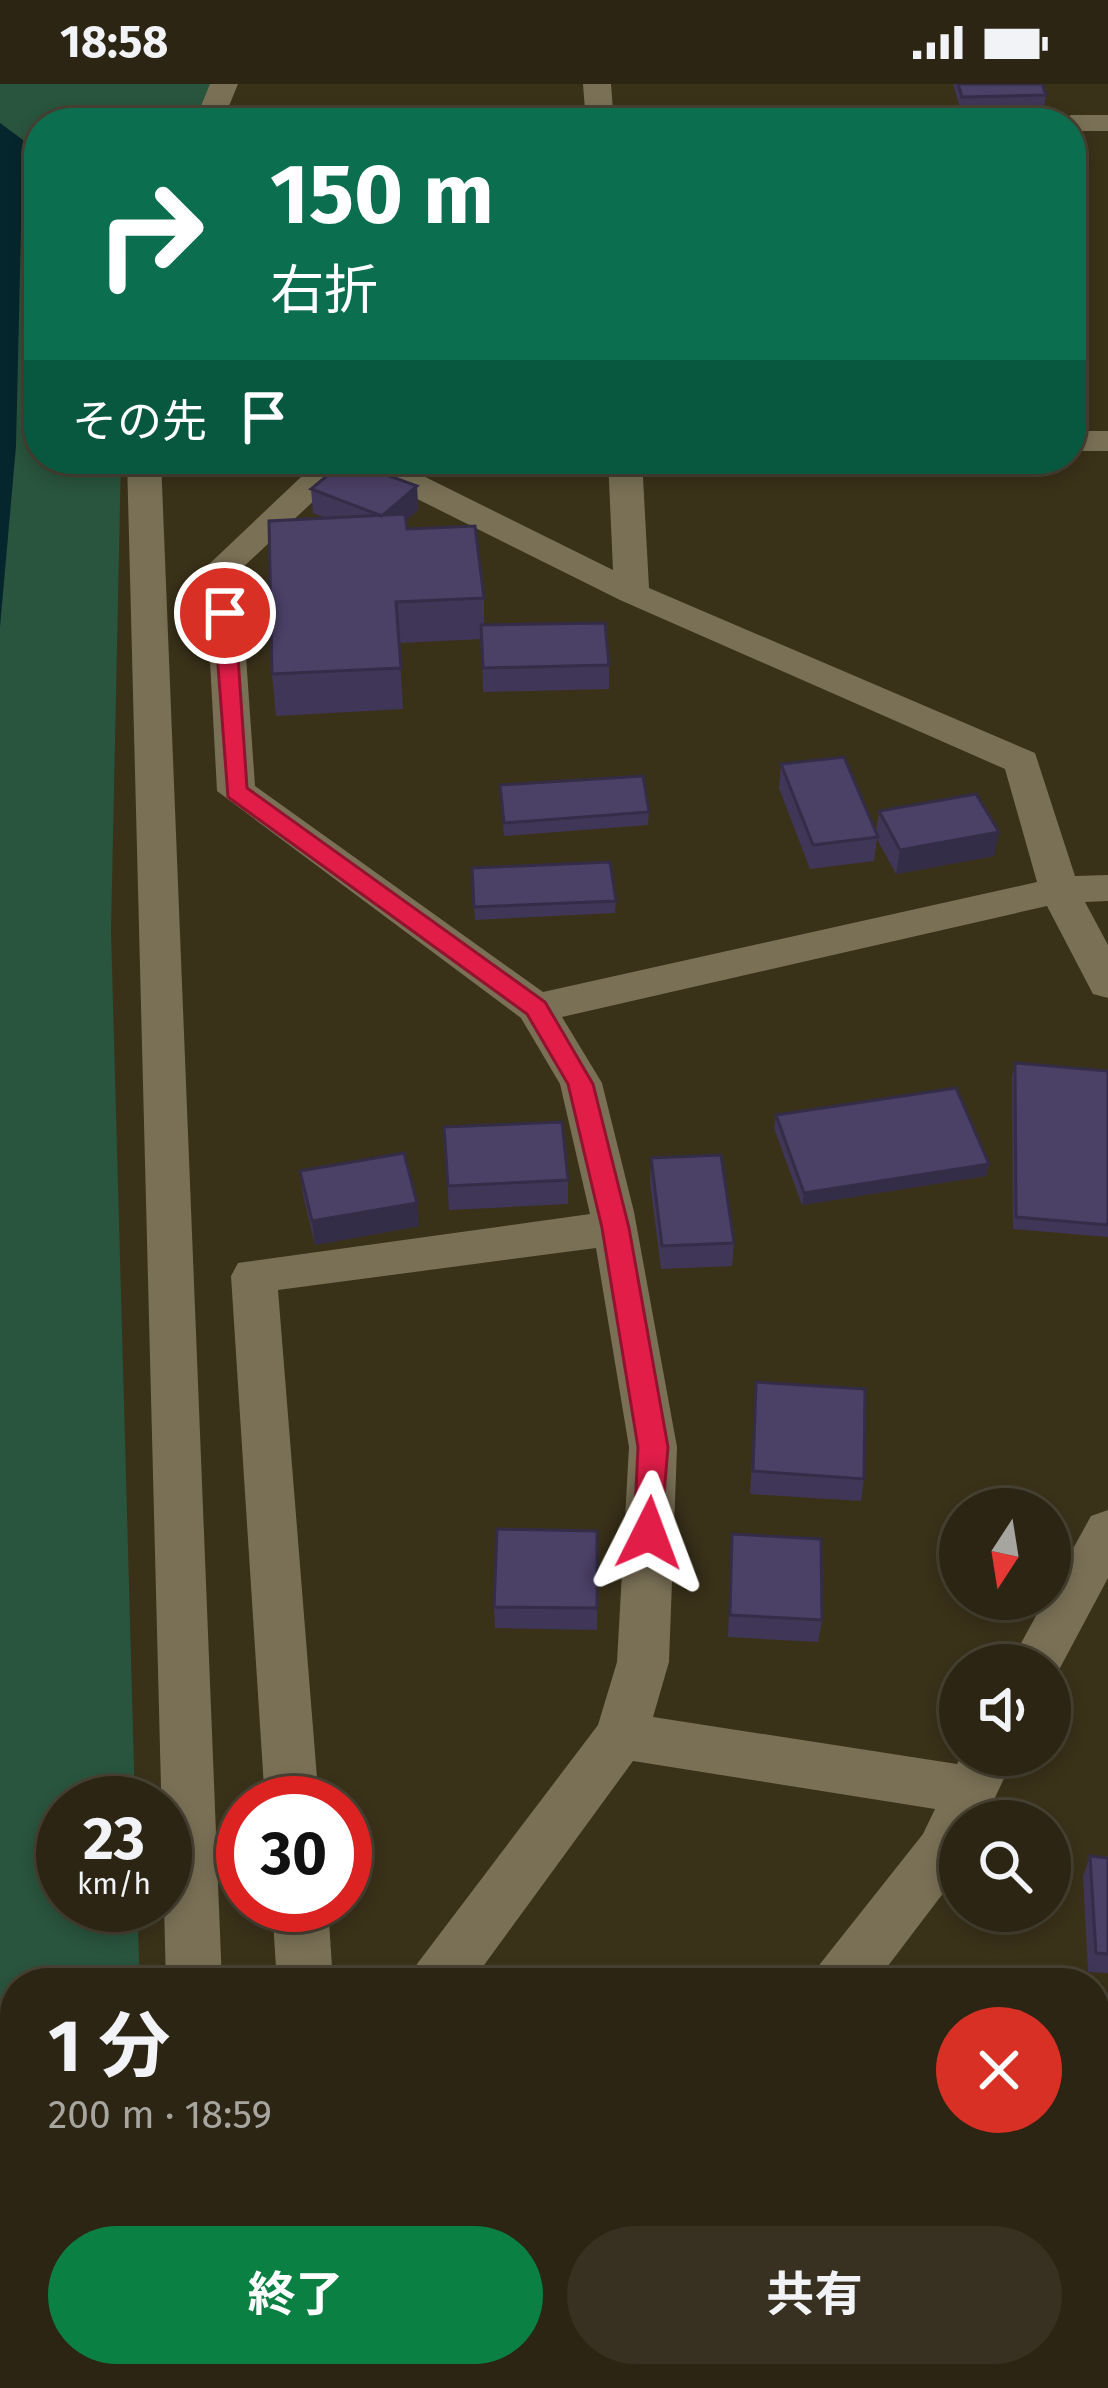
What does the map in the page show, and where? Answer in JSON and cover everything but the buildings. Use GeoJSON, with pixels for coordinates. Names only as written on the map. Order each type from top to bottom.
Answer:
{"type":"FeatureCollection","features":[{"type":"Feature","properties":{"kind":"street"},"geometry":{"type":"LineString","coordinates":[[144,474],[194,1968]]}},
{"type":"Feature","properties":{"kind":"street"},"geometry":{"type":"LineString","coordinates":[[323,474],[222,568],[236,791],[536,1008],[580,1084],[615,1228],[653,1447],[643,1662],[621,1736],[448,1968]]}},
{"type":"Feature","properties":{"kind":"street"},"geometry":{"type":"LineString","coordinates":[[393,474],[632,593],[1022,762],[1059,890],[1108,984]]}},
{"type":"Feature","properties":{"kind":"street"},"geometry":{"type":"LineString","coordinates":[[626,474],[632,593]]}},
{"type":"Feature","properties":{"kind":"street"},"geometry":{"type":"LineString","coordinates":[[536,1008],[1059,890],[1108,889]]}},
{"type":"Feature","properties":{"kind":"street"},"geometry":{"type":"LineString","coordinates":[[290,1776],[254,1276],[615,1228]]}},
{"type":"Feature","properties":{"kind":"street"},"geometry":{"type":"LineString","coordinates":[[1046,1644],[1108,1532]]}},
{"type":"Feature","properties":{"kind":"street"},"geometry":{"type":"LineString","coordinates":[[621,1736],[939,1769]]}},
{"type":"Feature","properties":{"kind":"street"},"geometry":{"type":"LineString","coordinates":[[852,1968],[942,1852],[980,1776]]}},
{"type":"Feature","properties":{"kind":"street"},"geometry":{"type":"LineString","coordinates":[[302,1932],[304,1968]]}},
{"type":"Feature","properties":{"kind":"green space"},"geometry":{"type":"Polygon","coordinates":[[[0,84],[215,84],[201,108],[24,108],[24,474],[121,474],[111,931],[134,1776],[36,1776],[36,1932],[138,1932],[139,1968],[0,1968],[0,84]]]}},
{"type":"Feature","properties":{"kind":"water"},"geometry":{"type":"Polygon","coordinates":[[[0,123],[23,140],[16,446],[0,627],[0,123]]]}},
{"type":"Feature","properties":{"kind":"route"},"geometry":{"type":"LineString","coordinates":[[225,613],[236,791],[536,1008],[580,1084],[615,1228],[653,1447],[649,1533]]}}]}
